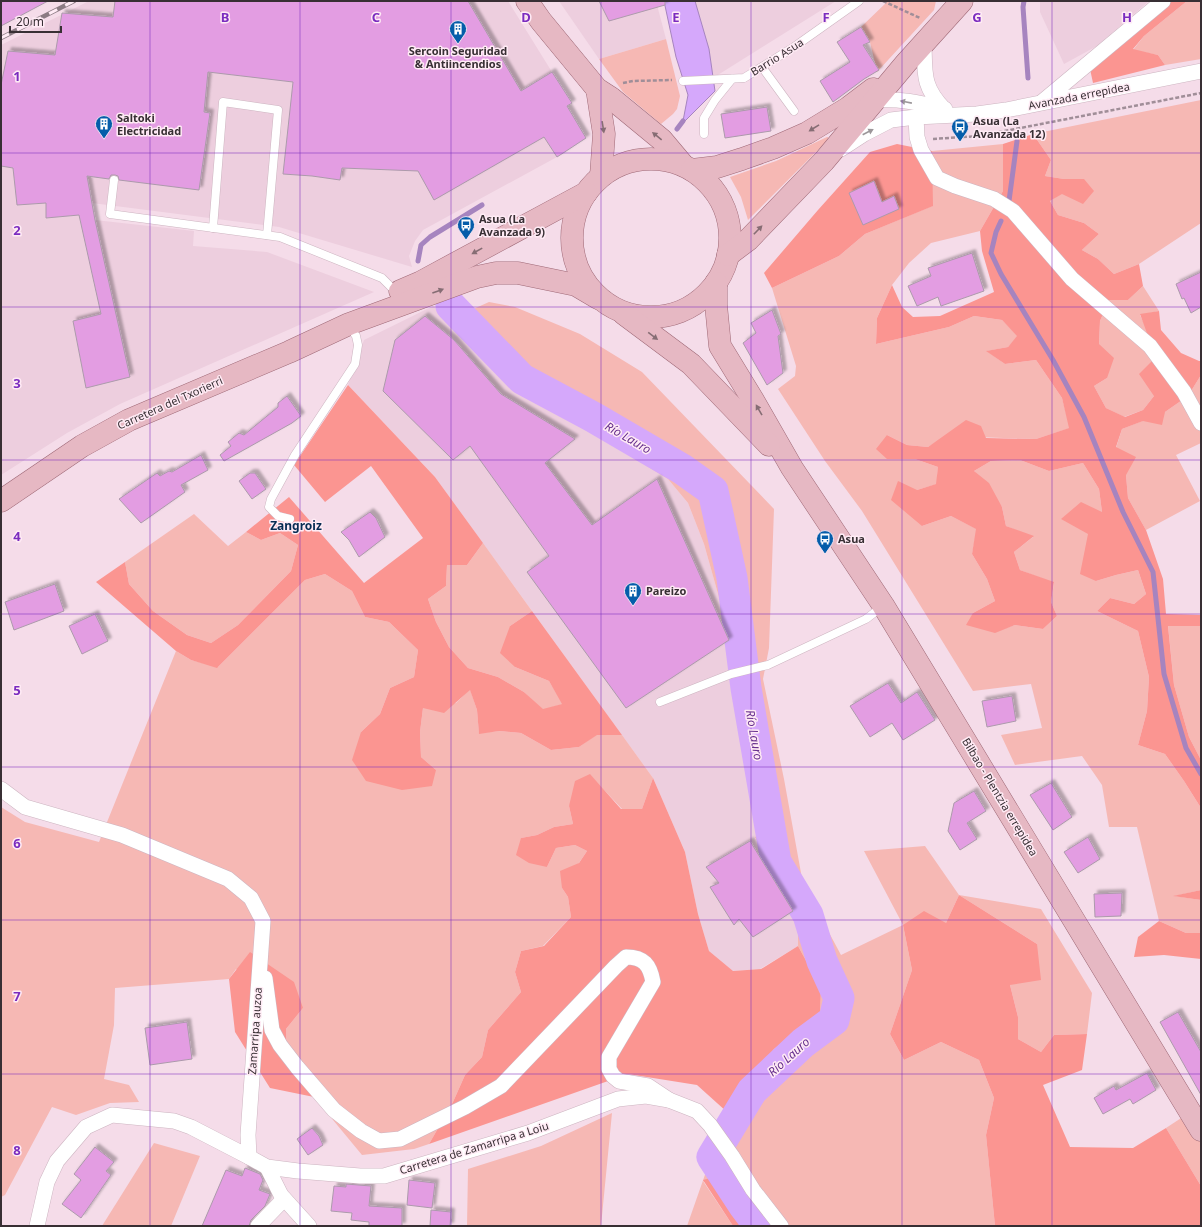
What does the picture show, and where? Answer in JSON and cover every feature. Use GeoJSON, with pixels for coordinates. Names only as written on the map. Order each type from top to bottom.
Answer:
{"type":"FeatureCollection","features":[{"type":"Feature","properties":{"kind":"main road"},"geometry":{"type":"LineString","coordinates":[[527,1],[541,21],[597,89],[611,98],[662,140],[688,168],[711,186],[724,207],[730,230],[728,255],[724,270],[716,283],[702,299],[684,310],[664,316],[642,317],[622,312]]}},
{"type":"Feature","properties":{"kind":"main road"},"geometry":{"type":"LineString","coordinates":[[728,255],[748,240],[824,161],[924,43],[939,14],[962,1]]}},
{"type":"Feature","properties":{"kind":"main road"},"geometry":{"type":"LineString","coordinates":[[598,298],[583,280],[574,259],[571,236],[575,213],[586,193],[601,176],[620,165],[640,159],[662,159],[688,168],[717,167],[773,148],[807,133],[848,108],[906,63]]}},
{"type":"Feature","properties":{"kind":"main road"},"geometry":{"type":"LineString","coordinates":[[597,89],[604,134],[601,176]]}},
{"type":"Feature","properties":{"kind":"main road"},"geometry":{"type":"LineString","coordinates":[[349,324],[370,307],[421,282],[586,193]]}},
{"type":"Feature","properties":{"kind":"main road"},"geometry":{"type":"LineString","coordinates":[[349,324],[470,279],[496,273],[518,273],[576,285],[622,312],[691,364],[792,468]]}},
{"type":"Feature","properties":{"kind":"main road"},"geometry":{"type":"LineString","coordinates":[[716,283],[716,305],[720,346],[792,468]]}},
{"type":"Feature","properties":{"kind":"main road","name":"Carretera del Txorierri"},"geometry":{"type":"LineString","coordinates":[[1,501],[82,446],[129,420],[289,352],[349,324]]}},
{"type":"Feature","properties":{"kind":"main road","name":"Bilbao - Plentzia errepidea"},"geometry":{"type":"LineString","coordinates":[[792,468],[883,605],[1201,1130]]}},
{"type":"Feature","properties":{"kind":"street"},"geometry":{"type":"LineString","coordinates":[[1040,104],[1163,1]]}},
{"type":"Feature","properties":{"kind":"street"},"geometry":{"type":"LineString","coordinates":[[924,43],[925,80],[932,95],[950,112]]}},
{"type":"Feature","properties":{"kind":"street","name":"Avanzada errepidea"},"geometry":{"type":"LineString","coordinates":[[950,112],[977,114],[1040,104],[1201,71]]}},
{"type":"Feature","properties":{"kind":"street"},"geometry":{"type":"LineString","coordinates":[[848,108],[875,100],[884,99],[950,112]]}},
{"type":"Feature","properties":{"kind":"street"},"geometry":{"type":"LineString","coordinates":[[824,161],[864,134],[891,120],[950,112]]}},
{"type":"Feature","properties":{"kind":"street"},"geometry":{"type":"LineString","coordinates":[[916,117],[917,137],[921,150],[937,178],[955,186],[994,199],[1012,211],[1072,279],[1150,346],[1184,392],[1201,423]]}},
{"type":"Feature","properties":{"kind":"street","name":"Zamarripa auzoa"},"geometry":{"type":"LineString","coordinates":[[1,789],[25,807],[122,836],[228,880],[251,898],[263,921],[248,1135],[249,1157]]}},
{"type":"Feature","properties":{"kind":"street"},"geometry":{"type":"LineString","coordinates":[[261,951],[272,1030],[280,1045],[334,1110],[361,1131],[379,1141],[400,1139],[465,1107],[501,1086],[626,957],[635,957],[646,963],[651,972],[653,982],[609,1057],[609,1069],[613,1076],[620,1081],[648,1086],[669,1100]]}},
{"type":"Feature","properties":{"kind":"street","name":"Carretera de Zamarripa a Loiu"},"geometry":{"type":"LineString","coordinates":[[249,1157],[267,1167],[298,1172],[384,1176],[528,1133],[618,1099],[646,1096],[669,1100],[697,1111],[710,1125],[732,1156],[753,1190],[781,1226]]}},
{"type":"Feature","properties":{"kind":"street"},"geometry":{"type":"LineString","coordinates":[[37,1226],[47,1182],[57,1161],[86,1127],[112,1115],[174,1121],[191,1127],[249,1157]]}},
{"type":"Feature","properties":{"kind":"street"},"geometry":{"type":"LineString","coordinates":[[267,1167],[281,1195],[309,1226]]}},
{"type":"Feature","properties":{"kind":"street"},"geometry":{"type":"LineString","coordinates":[[258,1226],[284,1199]]}},
{"type":"Feature","properties":{"kind":"lane","name":"Barrio Asua"},"geometry":{"type":"LineString","coordinates":[[683,81],[744,78],[794,47],[859,1]]}},
{"type":"Feature","properties":{"kind":"lane"},"geometry":{"type":"LineString","coordinates":[[762,67],[794,111]]}},
{"type":"Feature","properties":{"kind":"lane"},"geometry":{"type":"LineString","coordinates":[[704,134],[704,118],[715,100],[732,78]]}},
{"type":"Feature","properties":{"kind":"lane"},"geometry":{"type":"LineString","coordinates":[[213,228],[222,102],[278,110],[267,235]]}},
{"type":"Feature","properties":{"kind":"lane"},"geometry":{"type":"LineString","coordinates":[[114,180],[110,214],[280,236],[382,278],[397,293]]}},
{"type":"Feature","properties":{"kind":"lane"},"geometry":{"type":"LineString","coordinates":[[290,519],[278,516],[269,506],[271,499],[295,455],[355,364],[358,345],[356,336],[349,324]]}},
{"type":"Feature","properties":{"kind":"lane"},"geometry":{"type":"LineString","coordinates":[[660,702],[731,674],[768,665],[866,618],[883,605]]}},
{"type":"Feature","properties":{"kind":"path"},"geometry":{"type":"LineString","coordinates":[[883,1],[939,14]]}},
{"type":"Feature","properties":{"kind":"path"},"geometry":{"type":"LineString","coordinates":[[621,83],[653,80],[683,81]]}},
{"type":"Feature","properties":{"kind":"path"},"geometry":{"type":"LineString","coordinates":[[917,137],[931,139],[979,136],[1201,93]]}},
{"type":"Feature","properties":{"kind":"shaded area"},"geometry":{"type":"Polygon","coordinates":[[[89,1],[508,1],[552,72],[517,93],[557,157],[423,230],[415,241],[409,256],[412,267],[279,227],[92,203],[95,220],[194,231],[193,246],[267,252],[374,292],[120,404],[67,433],[1,475],[1,45],[89,1]]]}},
{"type":"Feature","properties":{"kind":"shaded area"},"geometry":{"type":"Polygon","coordinates":[[[559,1],[656,1],[666,39],[599,59],[559,1]]]}},
{"type":"Feature","properties":{"kind":"shaded area"},"geometry":{"type":"Polygon","coordinates":[[[664,1],[695,1],[709,49],[715,91],[677,129],[683,121],[688,95],[676,57],[664,1]]]}},
{"type":"Feature","properties":{"kind":"shaded area"},"geometry":{"type":"Polygon","coordinates":[[[695,1],[836,1],[713,78],[709,49],[695,1]]]}},
{"type":"Feature","properties":{"kind":"shaded area"},"geometry":{"type":"Polygon","coordinates":[[[888,1],[936,1],[934,10],[877,72],[870,42],[861,27],[888,1]]]}},
{"type":"Feature","properties":{"kind":"shaded area"},"geometry":{"type":"Polygon","coordinates":[[[1040,1],[1149,1],[1097,46],[1064,64],[1040,12],[1040,1]]]}},
{"type":"Feature","properties":{"kind":"shaded area"},"geometry":{"type":"Polygon","coordinates":[[[1171,1],[1187,1],[1144,36],[1133,49],[1158,55],[1165,65],[1093,83],[1090,69],[1171,1]]]}},
{"type":"Feature","properties":{"kind":"shaded area"},"geometry":{"type":"Polygon","coordinates":[[[1187,1],[1201,1],[1201,59],[1165,65],[1158,55],[1133,50],[1144,36],[1187,1]]]}},
{"type":"Feature","properties":{"kind":"shaded area"},"geometry":{"type":"Polygon","coordinates":[[[666,39],[680,96],[677,109],[661,124],[623,92],[599,59],[666,39]]]}},
{"type":"Feature","properties":{"kind":"shaded area"},"geometry":{"type":"Polygon","coordinates":[[[1201,100],[1201,223],[1139,264],[1114,274],[1098,259],[1082,250],[1099,234],[1084,223],[1058,215],[1050,201],[1084,179],[1064,179],[1045,176],[1051,160],[1033,134],[1201,100]]]}},
{"type":"Feature","properties":{"kind":"shaded area"},"geometry":{"type":"Polygon","coordinates":[[[1033,134],[1051,160],[1045,176],[1064,179],[1084,179],[1094,191],[1083,204],[1062,194],[1050,201],[1058,215],[1084,223],[1099,234],[1082,250],[1098,259],[1114,274],[1139,264],[1143,286],[1128,300],[1109,300],[1100,321],[1099,344],[1114,358],[1107,378],[1094,386],[1106,408],[1125,417],[1143,410],[1154,396],[1139,374],[1159,354],[1148,336],[1140,314],[1159,311],[1161,330],[1181,353],[1201,361],[1201,375],[1188,396],[1165,412],[1162,425],[1143,421],[1122,429],[1116,447],[1136,457],[1126,475],[1128,498],[1146,530],[1163,579],[1166,614],[1201,615],[1201,626],[1168,626],[1174,685],[1189,737],[1201,760],[1201,808],[1165,754],[1138,745],[1147,711],[1149,677],[1138,631],[1097,611],[1110,598],[1134,604],[1146,594],[1138,570],[1096,581],[1080,574],[1088,534],[1061,519],[1081,502],[1102,512],[1099,489],[1083,463],[1049,471],[1020,460],[991,461],[974,471],[989,483],[1002,507],[1006,526],[1034,536],[1014,552],[1020,570],[1054,582],[1051,602],[1057,616],[1043,629],[1015,625],[995,633],[966,625],[973,613],[995,601],[987,579],[972,554],[976,529],[951,516],[922,526],[891,500],[898,481],[917,490],[936,484],[938,467],[915,459],[887,459],[876,449],[887,435],[907,445],[928,447],[966,420],[981,426],[986,438],[1036,439],[1069,428],[1062,398],[1036,360],[1005,364],[986,351],[1008,347],[1017,336],[1002,320],[974,316],[949,327],[876,344],[877,318],[892,285],[902,307],[913,317],[940,316],[994,292],[982,251],[980,231],[1003,191],[1003,144],[1033,134]]]}},
{"type":"Feature","properties":{"kind":"shaded area"},"geometry":{"type":"Polygon","coordinates":[[[827,137],[828,140],[748,220],[741,197],[730,177],[776,161],[827,137]]]}},
{"type":"Feature","properties":{"kind":"shaded area"},"geometry":{"type":"Polygon","coordinates":[[[897,144],[932,151],[933,206],[865,234],[839,256],[772,288],[764,273],[818,210],[870,152],[897,144]]]}},
{"type":"Feature","properties":{"kind":"shaded area"},"geometry":{"type":"Polygon","coordinates":[[[1003,144],[1003,191],[980,231],[931,243],[909,263],[892,285],[877,318],[876,344],[949,327],[974,316],[1002,320],[1018,336],[1008,347],[987,351],[1005,364],[1036,360],[1062,398],[1070,428],[1036,439],[946,436],[928,447],[907,445],[887,435],[887,459],[915,459],[938,467],[937,484],[917,490],[922,526],[951,516],[977,529],[972,554],[987,579],[995,601],[973,613],[994,632],[1015,625],[1043,629],[1057,616],[1051,602],[1054,583],[1020,570],[1014,552],[1033,537],[1006,526],[1002,507],[974,471],[991,461],[1020,460],[1049,471],[1083,463],[1099,489],[1102,512],[1088,534],[1096,581],[1138,570],[1146,594],[1134,604],[1110,598],[1097,611],[1138,631],[1149,677],[1147,711],[1138,745],[1165,754],[1201,808],[1201,890],[1175,896],[1201,900],[1201,933],[1186,933],[1159,921],[1137,827],[1109,827],[1102,785],[1082,756],[1015,765],[1001,735],[1042,728],[1031,684],[973,691],[862,511],[825,461],[778,389],[795,376],[796,366],[772,288],[839,256],[865,234],[932,206],[932,151],[1003,144]]]}},
{"type":"Feature","properties":{"kind":"shaded area"},"geometry":{"type":"Polygon","coordinates":[[[1143,286],[1159,311],[1140,315],[1159,355],[1154,396],[1143,410],[1124,417],[1106,408],[1094,386],[1107,378],[1099,344],[1100,321],[1109,300],[1128,300],[1143,286]]]}},
{"type":"Feature","properties":{"kind":"shaded area"},"geometry":{"type":"Polygon","coordinates":[[[489,302],[515,307],[580,334],[642,372],[774,509],[769,648],[763,679],[784,779],[803,884],[841,955],[903,925],[912,970],[890,1034],[904,1060],[941,1042],[979,1060],[994,1098],[986,1135],[995,1226],[771,1226],[759,1211],[703,1181],[733,1226],[687,1226],[727,1112],[774,1049],[820,1016],[821,988],[798,946],[798,912],[755,837],[765,832],[738,691],[731,640],[704,544],[688,503],[668,479],[508,382],[445,314],[460,315],[489,302]]]}},
{"type":"Feature","properties":{"kind":"shaded area"},"geometry":{"type":"Polygon","coordinates":[[[433,306],[445,314],[508,382],[668,479],[688,503],[704,544],[731,640],[738,691],[765,832],[755,838],[799,912],[798,946],[760,969],[732,971],[709,951],[698,914],[685,852],[653,778],[435,477],[348,385],[364,340],[433,306]]]}},
{"type":"Feature","properties":{"kind":"shaded area"},"geometry":{"type":"Polygon","coordinates":[[[1201,375],[1201,443],[1176,455],[1200,501],[1146,530],[1128,498],[1126,475],[1116,448],[1122,429],[1165,412],[1188,396],[1201,375]]]}},
{"type":"Feature","properties":{"kind":"shaded area"},"geometry":{"type":"Polygon","coordinates":[[[348,385],[435,477],[483,543],[467,565],[447,565],[446,586],[428,599],[436,622],[449,647],[468,668],[498,677],[524,692],[543,709],[562,704],[549,681],[515,667],[500,653],[510,626],[532,611],[622,735],[597,735],[579,747],[551,750],[521,733],[499,731],[479,734],[477,710],[470,690],[444,713],[423,708],[420,732],[421,757],[436,770],[432,786],[402,790],[366,781],[352,760],[361,732],[380,714],[390,688],[414,677],[418,650],[389,622],[365,617],[352,591],[325,574],[305,580],[217,668],[191,660],[176,651],[96,582],[125,562],[129,584],[153,611],[187,635],[211,643],[238,625],[291,571],[298,545],[280,533],[261,540],[246,532],[289,497],[364,583],[423,538],[371,466],[325,502],[294,465],[348,385]]]}},
{"type":"Feature","properties":{"kind":"shaded area"},"geometry":{"type":"Polygon","coordinates":[[[194,514],[228,546],[246,532],[261,540],[280,533],[298,545],[291,571],[238,625],[211,643],[187,635],[153,611],[129,584],[125,562],[194,514]]]}},
{"type":"Feature","properties":{"kind":"shaded area"},"geometry":{"type":"Polygon","coordinates":[[[483,543],[532,611],[510,626],[515,667],[549,681],[563,704],[543,710],[524,692],[498,677],[468,668],[449,647],[436,622],[428,599],[446,586],[447,565],[467,565],[483,543]]]}},
{"type":"Feature","properties":{"kind":"shaded area"},"geometry":{"type":"Polygon","coordinates":[[[325,574],[352,591],[365,617],[389,622],[418,650],[414,677],[390,688],[380,714],[361,732],[436,770],[421,757],[420,732],[423,708],[456,703],[470,689],[477,710],[479,733],[499,731],[521,733],[551,750],[579,747],[596,735],[622,735],[653,778],[642,809],[622,809],[590,775],[569,806],[573,824],[554,827],[537,835],[521,838],[547,867],[556,848],[575,845],[587,851],[562,888],[568,897],[571,917],[543,946],[521,951],[515,972],[521,992],[488,1030],[482,1057],[465,1075],[453,1102],[429,1144],[414,1149],[362,1155],[314,1097],[287,1059],[286,1029],[303,1008],[236,969],[229,979],[115,988],[114,1025],[104,1079],[129,1085],[139,1102],[110,1103],[76,1115],[52,1107],[5,1195],[1,1197],[1,807],[25,822],[99,842],[176,651],[191,660],[218,667],[305,580],[325,574]]]}},
{"type":"Feature","properties":{"kind":"shaded area"},"geometry":{"type":"Polygon","coordinates":[[[1168,625],[1201,626],[1201,760],[1189,737],[1174,685],[1168,625]]]}},
{"type":"Feature","properties":{"kind":"shaded area"},"geometry":{"type":"Polygon","coordinates":[[[590,774],[621,809],[642,809],[653,778],[685,852],[698,914],[709,951],[733,971],[761,969],[798,946],[821,988],[820,1016],[774,1049],[727,1112],[697,1085],[628,1074],[429,1144],[453,1102],[465,1075],[482,1057],[488,1030],[521,992],[515,972],[521,951],[544,946],[571,917],[568,897],[562,888],[560,871],[579,863],[587,851],[575,845],[556,848],[547,867],[529,863],[516,855],[521,838],[537,835],[554,827],[573,824],[569,806],[575,781],[590,774]]]}},
{"type":"Feature","properties":{"kind":"shaded area"},"geometry":{"type":"Polygon","coordinates":[[[925,846],[959,895],[946,923],[903,925],[864,851],[925,846]]]}},
{"type":"Feature","properties":{"kind":"shaded area"},"geometry":{"type":"Polygon","coordinates":[[[1201,890],[1201,900],[1173,896],[1201,890]]]}},
{"type":"Feature","properties":{"kind":"shaded area"},"geometry":{"type":"Polygon","coordinates":[[[959,895],[1041,909],[1092,993],[1087,1034],[1054,1035],[1041,1052],[1018,1039],[1018,1017],[1010,985],[1037,944],[959,895]]]}},
{"type":"Feature","properties":{"kind":"shaded area"},"geometry":{"type":"Polygon","coordinates":[[[959,895],[1037,944],[1041,980],[1010,985],[1018,1017],[1018,1039],[1041,1052],[1054,1035],[1087,1034],[1082,1070],[1043,1085],[1070,1147],[1133,1148],[1166,1128],[1201,1186],[1201,1226],[995,1226],[986,1135],[994,1098],[979,1060],[941,1042],[904,1060],[890,1034],[912,970],[903,925],[924,911],[946,923],[959,895]]]}},
{"type":"Feature","properties":{"kind":"shaded area"},"geometry":{"type":"Polygon","coordinates":[[[1159,921],[1186,933],[1201,933],[1201,959],[1164,955],[1134,957],[1138,937],[1159,921]]]}},
{"type":"Feature","properties":{"kind":"shaded area"},"geometry":{"type":"Polygon","coordinates":[[[250,952],[294,982],[303,1008],[286,1029],[287,1059],[314,1097],[270,1088],[235,1032],[229,979],[250,952]]]}},
{"type":"Feature","properties":{"kind":"shaded area"},"geometry":{"type":"Polygon","coordinates":[[[1201,1105],[1201,1186],[1166,1128],[1201,1105]]]}},
{"type":"Feature","properties":{"kind":"shaded area"},"geometry":{"type":"Polygon","coordinates":[[[612,1113],[601,1226],[467,1226],[468,1169],[541,1146],[612,1113]]]}},
{"type":"Feature","properties":{"kind":"shaded area"},"geometry":{"type":"Polygon","coordinates":[[[154,1143],[200,1156],[171,1226],[102,1226],[154,1143]]]}},
{"type":"Feature","properties":{"kind":"shaded area"},"geometry":{"type":"Polygon","coordinates":[[[733,1172],[771,1226],[733,1226],[703,1180],[733,1172]]]}},
{"type":"Feature","properties":{"kind":"building"},"geometry":{"type":"Polygon","coordinates":[[[1,1],[48,1],[1,26],[1,1]]]}},
{"type":"Feature","properties":{"kind":"building"},"geometry":{"type":"Polygon","coordinates":[[[115,1],[468,1],[521,91],[552,72],[572,103],[567,106],[586,138],[557,157],[544,137],[434,200],[418,171],[342,168],[340,180],[283,174],[293,82],[208,72],[204,112],[210,113],[199,190],[119,180],[118,176],[115,175],[111,175],[109,179],[87,176],[95,220],[130,377],[86,388],[73,321],[101,314],[79,215],[46,218],[46,203],[17,205],[13,168],[1,166],[1,85],[8,51],[55,55],[62,13],[113,17],[115,1]]]}},
{"type":"Feature","properties":{"kind":"building"},"geometry":{"type":"Polygon","coordinates":[[[599,1],[665,1],[665,5],[609,21],[599,1]]]}},
{"type":"Feature","properties":{"kind":"building"},"geometry":{"type":"Polygon","coordinates":[[[861,27],[870,42],[863,45],[879,70],[833,102],[820,81],[850,62],[837,42],[861,27]]]}},
{"type":"Feature","properties":{"kind":"building"},"geometry":{"type":"Polygon","coordinates":[[[767,107],[771,131],[725,138],[721,114],[767,107]]]}},
{"type":"Feature","properties":{"kind":"building"},"geometry":{"type":"Polygon","coordinates":[[[874,181],[882,202],[894,196],[899,209],[863,225],[849,193],[874,181]]]}},
{"type":"Feature","properties":{"kind":"building"},"geometry":{"type":"Polygon","coordinates":[[[972,253],[984,291],[941,306],[938,297],[917,306],[908,286],[931,276],[928,268],[972,253]]]}},
{"type":"Feature","properties":{"kind":"building"},"geometry":{"type":"Polygon","coordinates":[[[1201,272],[1201,307],[1191,313],[1184,298],[1182,299],[1176,284],[1201,272]]]}},
{"type":"Feature","properties":{"kind":"building"},"geometry":{"type":"Polygon","coordinates":[[[772,310],[781,334],[778,336],[783,373],[767,385],[743,343],[756,333],[751,323],[772,310]]]}},
{"type":"Feature","properties":{"kind":"building"},"geometry":{"type":"Polygon","coordinates":[[[425,316],[454,340],[501,394],[575,439],[545,463],[592,525],[657,479],[729,640],[626,708],[527,572],[549,556],[470,446],[453,460],[383,391],[395,340],[425,316]]]}},
{"type":"Feature","properties":{"kind":"building"},"geometry":{"type":"Polygon","coordinates":[[[287,396],[301,416],[292,423],[224,461],[220,455],[231,446],[228,442],[239,433],[244,435],[278,407],[278,403],[287,396]]]}},
{"type":"Feature","properties":{"kind":"building"},"geometry":{"type":"Polygon","coordinates":[[[201,455],[208,470],[181,485],[185,492],[141,523],[119,499],[157,473],[160,476],[169,471],[172,472],[201,455]]]}},
{"type":"Feature","properties":{"kind":"building"},"geometry":{"type":"Polygon","coordinates":[[[250,473],[255,473],[266,489],[252,499],[239,481],[250,473]]]}},
{"type":"Feature","properties":{"kind":"building"},"geometry":{"type":"Polygon","coordinates":[[[370,512],[376,518],[385,537],[359,557],[349,540],[341,532],[370,512]]]}},
{"type":"Feature","properties":{"kind":"building"},"geometry":{"type":"Polygon","coordinates":[[[55,584],[64,611],[14,630],[5,602],[55,584]]]}},
{"type":"Feature","properties":{"kind":"building"},"geometry":{"type":"Polygon","coordinates":[[[95,614],[108,641],[82,654],[69,626],[95,614]]]}},
{"type":"Feature","properties":{"kind":"building"},"geometry":{"type":"Polygon","coordinates":[[[888,683],[901,703],[917,692],[935,720],[903,740],[892,723],[870,737],[850,706],[888,683]]]}},
{"type":"Feature","properties":{"kind":"building"},"geometry":{"type":"Polygon","coordinates":[[[1012,696],[1016,721],[987,727],[982,701],[1012,696]]]}},
{"type":"Feature","properties":{"kind":"building"},"geometry":{"type":"Polygon","coordinates":[[[1051,783],[1072,817],[1053,830],[1030,795],[1051,783]]]}},
{"type":"Feature","properties":{"kind":"building"},"geometry":{"type":"Polygon","coordinates":[[[974,791],[986,811],[967,823],[977,839],[960,850],[948,831],[954,803],[974,791]]]}},
{"type":"Feature","properties":{"kind":"building"},"geometry":{"type":"Polygon","coordinates":[[[1088,837],[1100,859],[1078,873],[1064,852],[1088,837]]]}},
{"type":"Feature","properties":{"kind":"building"},"geometry":{"type":"Polygon","coordinates":[[[750,841],[793,911],[753,937],[739,919],[734,925],[710,887],[719,883],[706,867],[750,841]]]}},
{"type":"Feature","properties":{"kind":"building"},"geometry":{"type":"Polygon","coordinates":[[[1122,893],[1121,916],[1095,917],[1094,894],[1122,893]]]}},
{"type":"Feature","properties":{"kind":"building"},"geometry":{"type":"Polygon","coordinates":[[[1178,1012],[1201,1052],[1201,1095],[1160,1022],[1178,1012]]]}},
{"type":"Feature","properties":{"kind":"building"},"geometry":{"type":"Polygon","coordinates":[[[187,1022],[192,1059],[150,1065],[145,1028],[187,1022]]]}},
{"type":"Feature","properties":{"kind":"building"},"geometry":{"type":"Polygon","coordinates":[[[1147,1073],[1156,1090],[1133,1104],[1130,1099],[1103,1114],[1094,1098],[1114,1086],[1116,1090],[1147,1073]]]}},
{"type":"Feature","properties":{"kind":"building"},"geometry":{"type":"Polygon","coordinates":[[[312,1128],[319,1136],[323,1145],[308,1155],[297,1139],[312,1128]]]}},
{"type":"Feature","properties":{"kind":"building"},"geometry":{"type":"Polygon","coordinates":[[[95,1147],[114,1162],[106,1171],[111,1175],[81,1218],[62,1204],[81,1180],[74,1174],[95,1147]]]}},
{"type":"Feature","properties":{"kind":"building"},"geometry":{"type":"Polygon","coordinates":[[[245,1168],[260,1174],[263,1180],[259,1190],[270,1194],[265,1206],[251,1220],[249,1226],[202,1226],[226,1170],[242,1176],[245,1168]]]}},
{"type":"Feature","properties":{"kind":"building"},"geometry":{"type":"Polygon","coordinates":[[[409,1180],[435,1183],[432,1208],[407,1205],[409,1180]]]}},
{"type":"Feature","properties":{"kind":"building"},"geometry":{"type":"Polygon","coordinates":[[[346,1184],[371,1186],[369,1206],[402,1208],[402,1226],[369,1226],[369,1222],[351,1220],[352,1213],[331,1211],[334,1186],[346,1187],[346,1184]]]}},
{"type":"Feature","properties":{"kind":"building"},"geometry":{"type":"Polygon","coordinates":[[[431,1210],[451,1212],[450,1226],[430,1226],[431,1210]]]}},
{"type":"Feature","properties":{"kind":"waterway"},"geometry":{"type":"LineString","coordinates":[[1024,1],[1023,7],[1028,78]]}},
{"type":"Feature","properties":{"kind":"waterway","name":"Río Lauro"},"geometry":{"type":"LineString","coordinates":[[677,129],[683,121]]}},
{"type":"Feature","properties":{"kind":"waterway"},"geometry":{"type":"LineString","coordinates":[[1009,201],[1017,141]]}},
{"type":"Feature","properties":{"kind":"waterway","name":"Río Lauro"},"geometry":{"type":"LineString","coordinates":[[418,261],[421,245],[430,237],[482,205]]}},
{"type":"Feature","properties":{"kind":"waterway"},"geometry":{"type":"LineString","coordinates":[[1001,221],[996,232],[991,253],[1001,274],[1053,360],[1084,417],[1123,512],[1153,572],[1164,674],[1186,748],[1201,774]]}},
{"type":"Feature","properties":{"kind":"waterway","name":"Río Lauro"},"geometry":{"type":"LineString","coordinates":[[451,306],[522,379],[593,417],[682,469],[713,491],[732,578],[746,688],[776,862],[808,915],[822,961],[839,998],[834,1020],[803,1043],[752,1091],[712,1157],[759,1226]]}},
{"type":"Feature","properties":{"kind":"railway"},"geometry":{"type":"LineString","coordinates":[[1,38],[74,1]]}},
{"type":"Feature","properties":{"kind":"place","name":"Sercoin Seguridad & Antiincendios"},"geometry":{"type":"Point","coordinates":[458,44]}},
{"type":"Feature","properties":{"kind":"place","name":"Saltoki Electricidad"},"geometry":{"type":"Point","coordinates":[104,139]}},
{"type":"Feature","properties":{"kind":"place","name":"Asua (La Avanzada 12)"},"geometry":{"type":"Point","coordinates":[960,142]}},
{"type":"Feature","properties":{"kind":"place","name":"Asua (La Avanzada 9)"},"geometry":{"type":"Point","coordinates":[466,240]}},
{"type":"Feature","properties":{"kind":"place","name":"Asua"},"geometry":{"type":"Point","coordinates":[825,554]}},
{"type":"Feature","properties":{"kind":"place","name":"Pareizo"},"geometry":{"type":"Point","coordinates":[633,606]}},
{"type":"Feature","properties":{"kind":"district","name":"Zangroiz"},"geometry":{"type":"Point","coordinates":[296,526]}}]}
